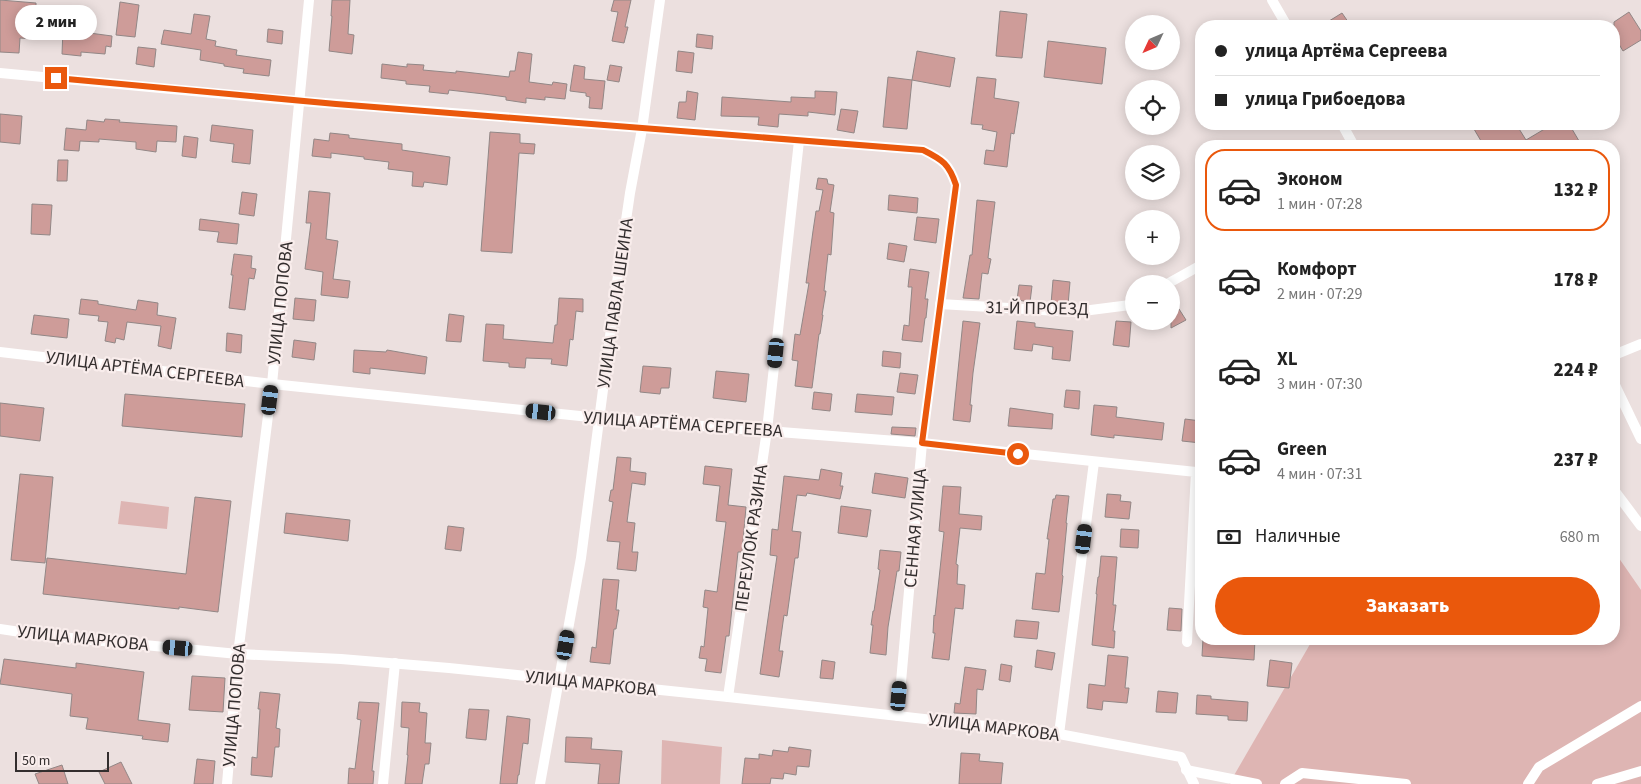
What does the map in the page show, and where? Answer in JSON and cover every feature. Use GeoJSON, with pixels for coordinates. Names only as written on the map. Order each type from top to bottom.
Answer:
{"type":"FeatureCollection","features":[{"type":"Feature","properties":{"kind":"street","name":"УЛИЦА ПОПОВА"},"geometry":{"type":"LineString","coordinates":[[227,784],[238,654],[272,384],[309,0]]}},
{"type":"Feature","properties":{"kind":"street","name":"УЛИЦА ПАВЛА ШЕИНА"},"geometry":{"type":"LineString","coordinates":[[540,784],[581,558],[630,193],[642,129],[660,0]]}},
{"type":"Feature","properties":{"kind":"street"},"geometry":{"type":"LineString","coordinates":[[1272,0],[1284,20]]}},
{"type":"Feature","properties":{"kind":"street"},"geometry":{"type":"LineString","coordinates":[[0,73],[299,101],[799,141]]}},
{"type":"Feature","properties":{"kind":"street","name":"СЕННАЯ УЛИЦА"},"geometry":{"type":"LineString","coordinates":[[799,141],[923,150],[947,165],[956,185],[922,443],[898,716]]}},
{"type":"Feature","properties":{"kind":"street","name":"ПЕРЕУЛОК РАЗИНА"},"geometry":{"type":"LineString","coordinates":[[728,697],[767,430],[799,141]]}},
{"type":"Feature","properties":{"kind":"street"},"geometry":{"type":"LineString","coordinates":[[1180,277],[1195,268]]}},
{"type":"Feature","properties":{"kind":"street","name":"31-Й ПРОЕЗД"},"geometry":{"type":"LineString","coordinates":[[940,304],[1075,312],[1125,305]]}},
{"type":"Feature","properties":{"kind":"street"},"geometry":{"type":"LineString","coordinates":[[1620,352],[1641,344]]}},
{"type":"Feature","properties":{"kind":"street","name":"УЛИЦА АРТЁМА СЕРГЕЕВА"},"geometry":{"type":"LineString","coordinates":[[0,352],[272,384],[599,418],[922,443],[1195,472]]}},
{"type":"Feature","properties":{"kind":"street"},"geometry":{"type":"LineString","coordinates":[[1620,395],[1641,439]]}},
{"type":"Feature","properties":{"kind":"street"},"geometry":{"type":"LineString","coordinates":[[1059,734],[1094,462]]}},
{"type":"Feature","properties":{"kind":"street","name":"УЛИЦА АРТЁМА СЕРГЕЕВА"},"geometry":{"type":"LineString","coordinates":[[1187,642],[1195,491]]}},
{"type":"Feature","properties":{"kind":"street"},"geometry":{"type":"LineString","coordinates":[[1620,498],[1641,526]]}},
{"type":"Feature","properties":{"kind":"street","name":"УЛИЦА МАРКОВА"},"geometry":{"type":"LineString","coordinates":[[0,629],[40,635],[238,654],[395,663],[728,697],[1059,734],[1180,756],[1186,770]]}},
{"type":"Feature","properties":{"kind":"street"},"geometry":{"type":"LineString","coordinates":[[383,784],[395,663]]}},
{"type":"Feature","properties":{"kind":"street"},"geometry":{"type":"LineString","coordinates":[[1528,784],[1539,766],[1641,706]]}},
{"type":"Feature","properties":{"kind":"street"},"geometry":{"type":"LineString","coordinates":[[1186,770],[1194,784]]}},
{"type":"Feature","properties":{"kind":"street"},"geometry":{"type":"LineString","coordinates":[[1186,770],[1257,784]]}},
{"type":"Feature","properties":{"kind":"street"},"geometry":{"type":"LineString","coordinates":[[1597,784],[1641,770]]}},
{"type":"Feature","properties":{"kind":"street"},"geometry":{"type":"LineString","coordinates":[[1285,784],[1302,774],[1406,784]]}},
{"type":"Feature","properties":{"kind":"shaded area"},"geometry":{"type":"Polygon","coordinates":[[[121,501],[169,507],[167,529],[118,524],[121,501]]]}},
{"type":"Feature","properties":{"kind":"shaded area"},"geometry":{"type":"Polygon","coordinates":[[[1620,560],[1641,590],[1641,784],[1229,784],[1310,645],[1620,645],[1620,560]]]}},
{"type":"Feature","properties":{"kind":"shaded area"},"geometry":{"type":"Polygon","coordinates":[[[662,740],[722,747],[720,784],[661,784],[662,740]]]}},
{"type":"Feature","properties":{"kind":"building"},"geometry":{"type":"Polygon","coordinates":[[[0,0],[36,3],[36,11],[57,12],[56,37],[35,36],[35,39],[20,38],[19,53],[0,52],[0,0]]]}},
{"type":"Feature","properties":{"kind":"building"},"geometry":{"type":"Polygon","coordinates":[[[332,0],[350,0],[348,34],[354,35],[352,54],[329,51],[332,0]]]}},
{"type":"Feature","properties":{"kind":"building"},"geometry":{"type":"Polygon","coordinates":[[[614,0],[631,0],[625,27],[628,27],[624,43],[612,41],[618,12],[611,11],[614,0]]]}},
{"type":"Feature","properties":{"kind":"building"},"geometry":{"type":"Polygon","coordinates":[[[120,2],[139,5],[135,37],[116,35],[120,2]]]}},
{"type":"Feature","properties":{"kind":"building"},"geometry":{"type":"Polygon","coordinates":[[[1000,11],[1027,14],[1022,58],[996,56],[1000,11]]]}},
{"type":"Feature","properties":{"kind":"building"},"geometry":{"type":"Polygon","coordinates":[[[1629,12],[1641,31],[1641,40],[1623,51],[1620,46],[1620,20],[1617,20],[1629,12]]]}},
{"type":"Feature","properties":{"kind":"building"},"geometry":{"type":"Polygon","coordinates":[[[1342,13],[1347,20],[1331,20],[1342,13]]]}},
{"type":"Feature","properties":{"kind":"building"},"geometry":{"type":"Polygon","coordinates":[[[194,14],[210,16],[206,39],[216,41],[215,46],[237,50],[236,55],[271,60],[269,76],[243,73],[244,69],[200,60],[201,50],[161,44],[164,30],[191,34],[194,14]]]}},
{"type":"Feature","properties":{"kind":"building"},"geometry":{"type":"Polygon","coordinates":[[[63,29],[82,30],[82,32],[112,36],[111,47],[106,46],[105,54],[81,52],[81,56],[62,54],[63,29]]]}},
{"type":"Feature","properties":{"kind":"building"},"geometry":{"type":"Polygon","coordinates":[[[268,29],[283,31],[282,44],[267,42],[268,29]]]}},
{"type":"Feature","properties":{"kind":"building"},"geometry":{"type":"Polygon","coordinates":[[[697,34],[713,36],[712,49],[696,47],[697,34]]]}},
{"type":"Feature","properties":{"kind":"building"},"geometry":{"type":"Polygon","coordinates":[[[1048,41],[1106,48],[1102,84],[1044,77],[1048,41]]]}},
{"type":"Feature","properties":{"kind":"building"},"geometry":{"type":"Polygon","coordinates":[[[138,47],[156,49],[154,67],[136,64],[138,47]]]}},
{"type":"Feature","properties":{"kind":"building"},"geometry":{"type":"Polygon","coordinates":[[[678,51],[694,53],[692,73],[676,71],[678,51]]]}},
{"type":"Feature","properties":{"kind":"building"},"geometry":{"type":"Polygon","coordinates":[[[917,51],[955,58],[950,87],[912,80],[917,51]]]}},
{"type":"Feature","properties":{"kind":"building"},"geometry":{"type":"Polygon","coordinates":[[[518,52],[532,54],[529,82],[552,85],[553,82],[567,84],[565,99],[545,97],[545,100],[526,98],[526,103],[506,100],[506,97],[449,90],[448,94],[429,92],[430,86],[406,84],[406,81],[381,78],[382,64],[407,67],[407,64],[424,65],[423,70],[456,73],[456,71],[509,77],[510,71],[515,71],[518,52]]]}},
{"type":"Feature","properties":{"kind":"building"},"geometry":{"type":"Polygon","coordinates":[[[574,65],[585,67],[584,79],[605,81],[602,109],[589,108],[590,97],[586,96],[586,93],[570,91],[574,65]]]}},
{"type":"Feature","properties":{"kind":"building"},"geometry":{"type":"Polygon","coordinates":[[[610,65],[622,67],[619,82],[607,80],[610,65]]]}},
{"type":"Feature","properties":{"kind":"building"},"geometry":{"type":"Polygon","coordinates":[[[888,77],[912,80],[907,129],[883,127],[888,77]]]}},
{"type":"Feature","properties":{"kind":"building"},"geometry":{"type":"Polygon","coordinates":[[[977,77],[996,79],[994,98],[1019,102],[1014,134],[1011,133],[1007,167],[984,164],[986,150],[994,151],[997,132],[982,129],[983,125],[971,124],[977,77]]]}},
{"type":"Feature","properties":{"kind":"building"},"geometry":{"type":"Polygon","coordinates":[[[687,91],[698,93],[695,120],[677,118],[679,102],[686,102],[687,91]]]}},
{"type":"Feature","properties":{"kind":"building"},"geometry":{"type":"Polygon","coordinates":[[[815,91],[837,92],[835,115],[808,112],[808,116],[779,114],[778,127],[758,125],[759,117],[721,116],[722,97],[791,102],[791,97],[815,98],[815,91]]]}},
{"type":"Feature","properties":{"kind":"building"},"geometry":{"type":"Polygon","coordinates":[[[841,109],[858,111],[854,133],[837,130],[841,109]]]}},
{"type":"Feature","properties":{"kind":"building"},"geometry":{"type":"Polygon","coordinates":[[[0,114],[22,116],[20,144],[0,142],[0,114]]]}},
{"type":"Feature","properties":{"kind":"building"},"geometry":{"type":"Polygon","coordinates":[[[105,119],[120,120],[119,122],[177,126],[176,142],[157,141],[156,152],[136,149],[136,142],[99,139],[99,142],[80,141],[79,151],[64,150],[66,128],[86,130],[87,120],[104,122],[105,119]]]}},
{"type":"Feature","properties":{"kind":"building"},"geometry":{"type":"Polygon","coordinates":[[[212,125],[253,130],[250,164],[232,162],[234,144],[210,141],[212,125]]]}},
{"type":"Feature","properties":{"kind":"building"},"geometry":{"type":"Polygon","coordinates":[[[1475,130],[1520,130],[1526,140],[1480,140],[1475,130]]]}},
{"type":"Feature","properties":{"kind":"building"},"geometry":{"type":"Polygon","coordinates":[[[1543,130],[1573,130],[1578,140],[1526,140],[1543,130]]]}},
{"type":"Feature","properties":{"kind":"building"},"geometry":{"type":"Polygon","coordinates":[[[490,132],[520,134],[520,143],[535,144],[534,154],[519,153],[512,253],[481,251],[490,132]]]}},
{"type":"Feature","properties":{"kind":"building"},"geometry":{"type":"Polygon","coordinates":[[[330,133],[349,135],[349,138],[402,144],[402,150],[450,157],[447,185],[424,182],[423,187],[412,186],[413,172],[388,169],[389,162],[331,153],[331,158],[312,156],[314,139],[329,141],[330,133]]]}},
{"type":"Feature","properties":{"kind":"building"},"geometry":{"type":"Polygon","coordinates":[[[184,136],[198,138],[196,158],[182,156],[184,136]]]}},
{"type":"Feature","properties":{"kind":"building"},"geometry":{"type":"Polygon","coordinates":[[[58,160],[68,160],[67,181],[57,181],[58,160]]]}},
{"type":"Feature","properties":{"kind":"building"},"geometry":{"type":"Polygon","coordinates":[[[818,178],[827,179],[828,184],[834,185],[830,212],[834,213],[831,255],[828,254],[824,291],[826,291],[812,388],[795,386],[798,361],[792,360],[795,334],[800,335],[809,283],[806,283],[816,211],[819,211],[823,190],[816,189],[818,178]]]}},
{"type":"Feature","properties":{"kind":"building"},"geometry":{"type":"Polygon","coordinates":[[[309,191],[330,193],[326,239],[338,241],[333,279],[350,281],[348,298],[321,295],[323,272],[305,269],[311,223],[306,223],[309,191]]]}},
{"type":"Feature","properties":{"kind":"building"},"geometry":{"type":"Polygon","coordinates":[[[242,192],[257,194],[254,216],[239,214],[242,192]]]}},
{"type":"Feature","properties":{"kind":"building"},"geometry":{"type":"Polygon","coordinates":[[[889,195],[918,198],[917,213],[888,210],[889,195]]]}},
{"type":"Feature","properties":{"kind":"building"},"geometry":{"type":"Polygon","coordinates":[[[977,200],[995,202],[988,258],[991,259],[988,274],[982,273],[979,299],[963,298],[970,255],[972,255],[977,200]]]}},
{"type":"Feature","properties":{"kind":"building"},"geometry":{"type":"Polygon","coordinates":[[[32,204],[52,205],[50,235],[31,234],[32,204]]]}},
{"type":"Feature","properties":{"kind":"building"},"geometry":{"type":"Polygon","coordinates":[[[917,217],[939,219],[936,243],[914,240],[917,217]]]}},
{"type":"Feature","properties":{"kind":"building"},"geometry":{"type":"Polygon","coordinates":[[[200,219],[239,224],[237,244],[217,242],[219,232],[199,230],[200,219]]]}},
{"type":"Feature","properties":{"kind":"building"},"geometry":{"type":"Polygon","coordinates":[[[889,243],[907,246],[904,262],[887,259],[889,243]]]}},
{"type":"Feature","properties":{"kind":"building"},"geometry":{"type":"Polygon","coordinates":[[[234,254],[252,256],[251,268],[256,269],[254,279],[249,278],[245,310],[229,308],[234,254]]]}},
{"type":"Feature","properties":{"kind":"building"},"geometry":{"type":"Polygon","coordinates":[[[910,269],[929,272],[925,299],[928,299],[922,342],[902,340],[904,325],[909,326],[912,287],[908,287],[910,269]]]}},
{"type":"Feature","properties":{"kind":"building"},"geometry":{"type":"Polygon","coordinates":[[[1053,280],[1070,282],[1068,305],[1051,304],[1053,280]]]}},
{"type":"Feature","properties":{"kind":"building"},"geometry":{"type":"Polygon","coordinates":[[[1019,285],[1032,286],[1030,302],[1017,300],[1019,285]]]}},
{"type":"Feature","properties":{"kind":"building"},"geometry":{"type":"Polygon","coordinates":[[[295,298],[316,300],[314,321],[293,319],[295,298]]]}},
{"type":"Feature","properties":{"kind":"building"},"geometry":{"type":"Polygon","coordinates":[[[559,298],[583,299],[583,312],[576,311],[573,340],[570,339],[567,366],[551,364],[552,359],[526,358],[525,368],[509,367],[509,363],[483,361],[486,324],[504,325],[503,339],[553,343],[555,325],[557,325],[559,298]]]}},
{"type":"Feature","properties":{"kind":"building"},"geometry":{"type":"Polygon","coordinates":[[[81,299],[98,301],[98,304],[136,310],[138,300],[158,303],[157,315],[176,318],[171,349],[158,346],[161,326],[127,322],[124,340],[116,338],[115,343],[105,341],[108,322],[98,321],[99,316],[79,314],[81,299]]]}},
{"type":"Feature","properties":{"kind":"building"},"geometry":{"type":"Polygon","coordinates":[[[1180,311],[1186,320],[1180,323],[1180,311]]]}},
{"type":"Feature","properties":{"kind":"building"},"geometry":{"type":"Polygon","coordinates":[[[449,314],[464,316],[461,342],[446,341],[449,314]]]}},
{"type":"Feature","properties":{"kind":"building"},"geometry":{"type":"Polygon","coordinates":[[[34,315],[69,319],[67,338],[31,334],[34,315]]]}},
{"type":"Feature","properties":{"kind":"building"},"geometry":{"type":"Polygon","coordinates":[[[963,321],[980,323],[973,373],[970,422],[953,420],[963,321]]]}},
{"type":"Feature","properties":{"kind":"building"},"geometry":{"type":"Polygon","coordinates":[[[1017,321],[1035,323],[1035,327],[1073,331],[1070,361],[1052,359],[1053,347],[1033,344],[1032,351],[1014,349],[1017,321]]]}},
{"type":"Feature","properties":{"kind":"building"},"geometry":{"type":"Polygon","coordinates":[[[1116,321],[1125,322],[1125,330],[1130,330],[1129,347],[1113,345],[1116,321]]]}},
{"type":"Feature","properties":{"kind":"building"},"geometry":{"type":"Polygon","coordinates":[[[227,333],[242,335],[241,353],[226,351],[227,333]]]}},
{"type":"Feature","properties":{"kind":"building"},"geometry":{"type":"Polygon","coordinates":[[[294,340],[316,343],[314,360],[292,357],[294,340]]]}},
{"type":"Feature","properties":{"kind":"building"},"geometry":{"type":"Polygon","coordinates":[[[354,350],[386,352],[387,350],[427,357],[425,374],[370,368],[370,374],[353,372],[354,350]]]}},
{"type":"Feature","properties":{"kind":"building"},"geometry":{"type":"Polygon","coordinates":[[[883,351],[901,353],[900,368],[882,366],[883,351]]]}},
{"type":"Feature","properties":{"kind":"building"},"geometry":{"type":"Polygon","coordinates":[[[643,366],[671,368],[669,388],[661,388],[660,394],[640,392],[643,366]]]}},
{"type":"Feature","properties":{"kind":"building"},"geometry":{"type":"Polygon","coordinates":[[[716,371],[749,374],[746,402],[713,398],[716,371]]]}},
{"type":"Feature","properties":{"kind":"building"},"geometry":{"type":"Polygon","coordinates":[[[900,373],[918,375],[915,394],[897,392],[900,373]]]}},
{"type":"Feature","properties":{"kind":"building"},"geometry":{"type":"Polygon","coordinates":[[[1066,390],[1080,391],[1079,409],[1064,407],[1066,390]]]}},
{"type":"Feature","properties":{"kind":"building"},"geometry":{"type":"Polygon","coordinates":[[[814,392],[832,394],[830,411],[812,409],[814,392]]]}},
{"type":"Feature","properties":{"kind":"building"},"geometry":{"type":"Polygon","coordinates":[[[125,394],[245,404],[242,437],[122,426],[125,394]]]}},
{"type":"Feature","properties":{"kind":"building"},"geometry":{"type":"Polygon","coordinates":[[[857,394],[894,397],[892,415],[855,412],[857,394]]]}},
{"type":"Feature","properties":{"kind":"building"},"geometry":{"type":"Polygon","coordinates":[[[0,403],[44,408],[40,441],[0,436],[0,403]]]}},
{"type":"Feature","properties":{"kind":"building"},"geometry":{"type":"Polygon","coordinates":[[[1094,405],[1117,407],[1116,417],[1164,423],[1162,440],[1114,435],[1114,438],[1091,435],[1094,405]]]}},
{"type":"Feature","properties":{"kind":"building"},"geometry":{"type":"Polygon","coordinates":[[[1010,408],[1053,414],[1052,429],[1008,426],[1010,408]]]}},
{"type":"Feature","properties":{"kind":"building"},"geometry":{"type":"Polygon","coordinates":[[[1185,419],[1195,420],[1195,442],[1182,441],[1185,419]]]}},
{"type":"Feature","properties":{"kind":"building"},"geometry":{"type":"Polygon","coordinates":[[[892,427],[916,428],[915,436],[891,434],[892,427]]]}},
{"type":"Feature","properties":{"kind":"building"},"geometry":{"type":"Polygon","coordinates":[[[617,457],[631,458],[630,471],[646,473],[645,485],[632,483],[627,522],[635,523],[632,552],[638,552],[636,571],[617,569],[620,542],[607,541],[613,502],[609,501],[611,490],[613,490],[617,457]]]}},
{"type":"Feature","properties":{"kind":"building"},"geometry":{"type":"Polygon","coordinates":[[[705,466],[732,469],[728,505],[746,507],[742,552],[738,552],[729,636],[726,636],[721,673],[705,671],[707,659],[699,658],[701,646],[704,647],[708,608],[703,607],[705,590],[717,592],[726,522],[716,521],[720,486],[703,484],[705,466]]]}},
{"type":"Feature","properties":{"kind":"building"},"geometry":{"type":"Polygon","coordinates":[[[821,469],[842,473],[840,486],[843,486],[840,499],[807,493],[806,496],[797,495],[792,531],[801,532],[798,558],[795,558],[787,616],[784,615],[779,651],[783,651],[779,677],[760,674],[777,556],[770,555],[772,529],[778,530],[784,476],[819,480],[821,469]]]}},
{"type":"Feature","properties":{"kind":"building"},"geometry":{"type":"Polygon","coordinates":[[[875,473],[908,478],[905,498],[872,493],[875,473]]]}},
{"type":"Feature","properties":{"kind":"building"},"geometry":{"type":"Polygon","coordinates":[[[20,474],[53,477],[45,563],[11,560],[20,474]]]}},
{"type":"Feature","properties":{"kind":"building"},"geometry":{"type":"Polygon","coordinates":[[[943,486],[961,487],[959,514],[982,516],[981,530],[960,528],[956,564],[958,565],[957,584],[965,585],[963,609],[955,608],[949,660],[932,658],[935,633],[933,633],[934,615],[944,532],[939,531],[943,486]]]}},
{"type":"Feature","properties":{"kind":"building"},"geometry":{"type":"Polygon","coordinates":[[[1107,494],[1121,495],[1120,501],[1131,502],[1129,519],[1105,517],[1107,494]]]}},
{"type":"Feature","properties":{"kind":"building"},"geometry":{"type":"Polygon","coordinates":[[[1056,495],[1069,496],[1059,612],[1032,609],[1036,573],[1045,574],[1049,539],[1047,539],[1053,499],[1055,499],[1056,495]]]}},
{"type":"Feature","properties":{"kind":"building"},"geometry":{"type":"Polygon","coordinates":[[[195,497],[231,501],[218,612],[43,594],[47,558],[186,574],[195,497]]]}},
{"type":"Feature","properties":{"kind":"building"},"geometry":{"type":"Polygon","coordinates":[[[841,506],[871,510],[867,537],[838,533],[841,506]]]}},
{"type":"Feature","properties":{"kind":"building"},"geometry":{"type":"Polygon","coordinates":[[[286,513],[350,520],[348,541],[284,533],[286,513]]]}},
{"type":"Feature","properties":{"kind":"building"},"geometry":{"type":"Polygon","coordinates":[[[448,526],[464,528],[461,551],[445,549],[448,526]]]}},
{"type":"Feature","properties":{"kind":"building"},"geometry":{"type":"Polygon","coordinates":[[[1121,529],[1139,530],[1138,548],[1120,547],[1121,529]]]}},
{"type":"Feature","properties":{"kind":"building"},"geometry":{"type":"Polygon","coordinates":[[[880,550],[901,552],[888,627],[886,655],[870,653],[873,625],[871,625],[880,570],[878,569],[880,550]]]}},
{"type":"Feature","properties":{"kind":"building"},"geometry":{"type":"Polygon","coordinates":[[[1101,556],[1117,557],[1113,605],[1116,605],[1113,631],[1115,631],[1114,648],[1092,645],[1101,556]]]}},
{"type":"Feature","properties":{"kind":"building"},"geometry":{"type":"Polygon","coordinates":[[[603,579],[619,580],[616,610],[619,610],[616,629],[614,629],[610,664],[590,662],[592,647],[596,648],[603,579]]]}},
{"type":"Feature","properties":{"kind":"building"},"geometry":{"type":"Polygon","coordinates":[[[1169,608],[1182,609],[1181,631],[1167,630],[1169,608]]]}},
{"type":"Feature","properties":{"kind":"building"},"geometry":{"type":"Polygon","coordinates":[[[1016,620],[1039,622],[1037,639],[1014,637],[1016,620]]]}},
{"type":"Feature","properties":{"kind":"building"},"geometry":{"type":"Polygon","coordinates":[[[1203,645],[1255,645],[1254,660],[1202,656],[1203,645]]]}},
{"type":"Feature","properties":{"kind":"building"},"geometry":{"type":"Polygon","coordinates":[[[1037,650],[1055,653],[1052,670],[1035,667],[1037,650]]]}},
{"type":"Feature","properties":{"kind":"building"},"geometry":{"type":"Polygon","coordinates":[[[1108,655],[1128,657],[1125,688],[1129,688],[1127,703],[1103,701],[1102,710],[1087,708],[1089,684],[1105,686],[1108,655]]]}},
{"type":"Feature","properties":{"kind":"building"},"geometry":{"type":"Polygon","coordinates":[[[4,659],[76,668],[76,663],[144,672],[138,720],[170,724],[168,742],[142,739],[143,736],[86,729],[88,718],[70,716],[72,694],[0,684],[4,659]]]}},
{"type":"Feature","properties":{"kind":"building"},"geometry":{"type":"Polygon","coordinates":[[[822,660],[835,662],[833,679],[820,678],[822,660]]]}},
{"type":"Feature","properties":{"kind":"building"},"geometry":{"type":"Polygon","coordinates":[[[1270,660],[1292,663],[1289,688],[1267,686],[1270,660]]]}},
{"type":"Feature","properties":{"kind":"building"},"geometry":{"type":"Polygon","coordinates":[[[1001,664],[1012,666],[1010,682],[999,680],[1001,664]]]}},
{"type":"Feature","properties":{"kind":"building"},"geometry":{"type":"Polygon","coordinates":[[[965,667],[986,670],[983,690],[977,689],[976,714],[954,713],[955,703],[960,704],[965,667]]]}},
{"type":"Feature","properties":{"kind":"building"},"geometry":{"type":"Polygon","coordinates":[[[192,676],[225,678],[223,712],[189,710],[192,676]]]}},
{"type":"Feature","properties":{"kind":"building"},"geometry":{"type":"Polygon","coordinates":[[[1158,691],[1178,693],[1176,713],[1156,712],[1158,691]]]}},
{"type":"Feature","properties":{"kind":"building"},"geometry":{"type":"Polygon","coordinates":[[[260,692],[280,694],[276,728],[280,729],[279,747],[275,747],[272,777],[251,775],[252,757],[257,758],[260,692]]]}},
{"type":"Feature","properties":{"kind":"building"},"geometry":{"type":"Polygon","coordinates":[[[1197,695],[1211,696],[1211,699],[1248,702],[1247,721],[1228,720],[1228,716],[1196,714],[1197,695]]]}},
{"type":"Feature","properties":{"kind":"building"},"geometry":{"type":"Polygon","coordinates":[[[359,702],[379,703],[372,771],[374,771],[373,784],[348,784],[349,768],[355,769],[361,720],[357,719],[359,702]]]}},
{"type":"Feature","properties":{"kind":"building"},"geometry":{"type":"Polygon","coordinates":[[[402,702],[420,703],[419,712],[427,713],[425,743],[431,743],[429,764],[425,764],[422,784],[405,784],[409,728],[401,727],[402,702]]]}},
{"type":"Feature","properties":{"kind":"building"},"geometry":{"type":"Polygon","coordinates":[[[469,709],[489,710],[486,740],[466,738],[469,709]]]}},
{"type":"Feature","properties":{"kind":"building"},"geometry":{"type":"Polygon","coordinates":[[[507,716],[530,719],[528,744],[523,743],[517,784],[500,784],[507,716]]]}},
{"type":"Feature","properties":{"kind":"building"},"geometry":{"type":"Polygon","coordinates":[[[566,737],[592,738],[591,749],[622,751],[619,784],[598,784],[600,764],[565,762],[566,737]]]}},
{"type":"Feature","properties":{"kind":"building"},"geometry":{"type":"Polygon","coordinates":[[[789,747],[811,750],[809,767],[797,766],[796,775],[784,773],[783,779],[771,778],[770,784],[742,784],[745,758],[759,759],[759,754],[772,756],[773,750],[788,752],[789,747]]]}},
{"type":"Feature","properties":{"kind":"building"},"geometry":{"type":"Polygon","coordinates":[[[961,753],[980,754],[979,761],[1003,763],[1001,784],[959,784],[961,753]]]}},
{"type":"Feature","properties":{"kind":"building"},"geometry":{"type":"Polygon","coordinates":[[[197,759],[215,761],[213,784],[194,784],[197,759]]]}},
{"type":"Feature","properties":{"kind":"building"},"geometry":{"type":"Polygon","coordinates":[[[121,762],[132,784],[105,784],[99,772],[121,762]]]}},
{"type":"Feature","properties":{"kind":"building"},"geometry":{"type":"Polygon","coordinates":[[[62,765],[68,784],[39,784],[35,774],[62,765]]]}},
{"type":"Feature","properties":{"kind":"route"},"geometry":{"type":"LineString","coordinates":[[56,78],[336,104],[923,150],[947,165],[956,185],[922,443],[1018,454]]}}]}
